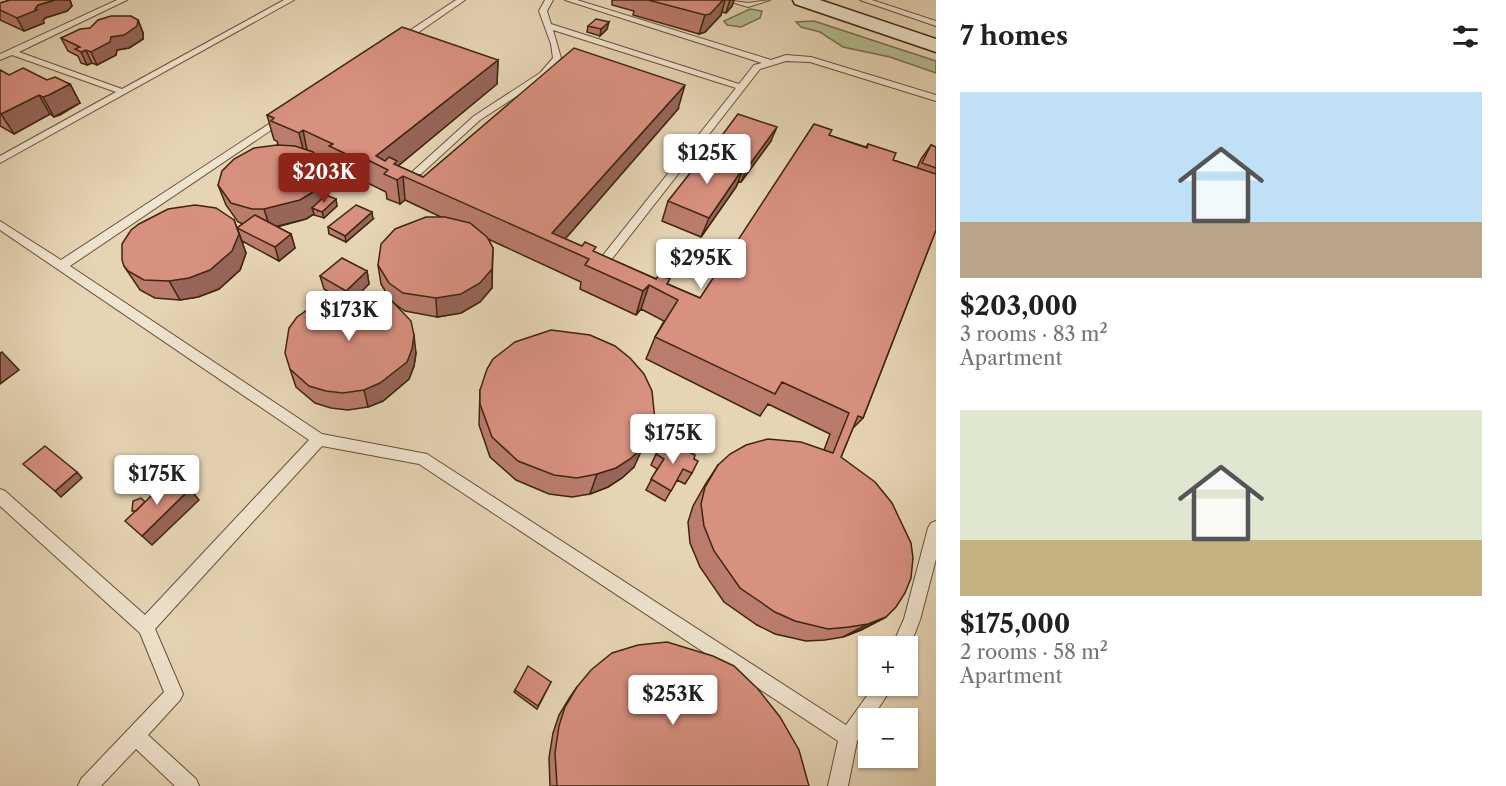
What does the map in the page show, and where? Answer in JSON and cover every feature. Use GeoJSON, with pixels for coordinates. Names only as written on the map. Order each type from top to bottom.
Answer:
{"type":"FeatureCollection","features":[{"type":"Feature","properties":{"kind":"main road"},"geometry":{"type":"LineString","coordinates":[[802,0],[936,46]]}},
{"type":"Feature","properties":{"kind":"lane"},"geometry":{"type":"LineString","coordinates":[[0,57],[123,0]]}},
{"type":"Feature","properties":{"kind":"lane"},"geometry":{"type":"LineString","coordinates":[[0,160],[290,0]]}},
{"type":"Feature","properties":{"kind":"lane"},"geometry":{"type":"LineString","coordinates":[[393,45],[461,0]]}},
{"type":"Feature","properties":{"kind":"lane"},"geometry":{"type":"LineString","coordinates":[[417,172],[477,118],[543,75],[557,58],[556,43],[543,11],[549,0]]}},
{"type":"Feature","properties":{"kind":"lane"},"geometry":{"type":"LineString","coordinates":[[569,0],[768,62]]}},
{"type":"Feature","properties":{"kind":"lane"},"geometry":{"type":"LineString","coordinates":[[729,0],[748,5],[766,0]]}},
{"type":"Feature","properties":{"kind":"lane"},"geometry":{"type":"LineString","coordinates":[[864,0],[936,24]]}},
{"type":"Feature","properties":{"kind":"lane"},"geometry":{"type":"LineString","coordinates":[[547,25],[741,87]]}},
{"type":"Feature","properties":{"kind":"lane"},"geometry":{"type":"LineString","coordinates":[[12,52],[123,92]]}},
{"type":"Feature","properties":{"kind":"lane"},"geometry":{"type":"LineString","coordinates":[[626,270],[604,262],[757,67],[786,58],[812,60],[936,98]]}},
{"type":"Feature","properties":{"kind":"lane"},"geometry":{"type":"LineString","coordinates":[[61,266],[295,110]]}},
{"type":"Feature","properties":{"kind":"lane"},"geometry":{"type":"LineString","coordinates":[[0,225],[319,439],[366,448],[378,447],[422,458],[848,737]]}},
{"type":"Feature","properties":{"kind":"lane"},"geometry":{"type":"LineString","coordinates":[[146,627],[319,439]]}},
{"type":"Feature","properties":{"kind":"lane"},"geometry":{"type":"LineString","coordinates":[[0,496],[146,627],[174,694],[88,786]]}},
{"type":"Feature","properties":{"kind":"lane"},"geometry":{"type":"LineString","coordinates":[[905,636],[912,620],[936,528]]}},
{"type":"Feature","properties":{"kind":"lane"},"geometry":{"type":"LineString","coordinates":[[838,786],[848,737],[877,696]]}},
{"type":"Feature","properties":{"kind":"lane"},"geometry":{"type":"LineString","coordinates":[[135,735],[189,786]]}},
{"type":"Feature","properties":{"kind":"green space"},"geometry":{"type":"Polygon","coordinates":[[[750,9],[762,11],[760,18],[741,27],[727,25],[724,21],[750,9]]]}},
{"type":"Feature","properties":{"kind":"green space"},"geometry":{"type":"Polygon","coordinates":[[[814,21],[936,61],[936,73],[890,57],[843,47],[820,32],[801,27],[796,22],[814,21]]]}},
{"type":"Feature","properties":{"kind":"building"},"geometry":{"type":"Polygon","coordinates":[[[10,0],[55,0],[38,5],[35,9],[37,10],[17,18],[0,10],[0,3],[10,0]]]}},
{"type":"Feature","properties":{"kind":"building"},"geometry":{"type":"Polygon","coordinates":[[[648,0],[723,0],[710,14],[705,15],[648,0]]]}},
{"type":"Feature","properties":{"kind":"building"},"geometry":{"type":"Polygon","coordinates":[[[111,16],[131,16],[138,20],[137,26],[124,35],[111,37],[110,42],[91,52],[86,50],[81,52],[75,49],[80,47],[61,38],[80,29],[90,28],[98,20],[111,16]]]}},
{"type":"Feature","properties":{"kind":"building"},"geometry":{"type":"Polygon","coordinates":[[[596,19],[609,22],[601,29],[588,26],[596,19]]]}},
{"type":"Feature","properties":{"kind":"building"},"geometry":{"type":"Polygon","coordinates":[[[402,27],[498,60],[376,156],[385,161],[389,157],[397,161],[394,164],[423,177],[574,48],[685,85],[552,233],[582,246],[585,242],[596,247],[593,251],[656,279],[659,275],[670,279],[667,284],[700,298],[814,124],[832,130],[829,135],[867,148],[868,144],[896,153],[893,160],[936,174],[936,230],[863,418],[858,416],[841,457],[875,482],[892,503],[911,543],[913,558],[911,578],[905,593],[886,617],[868,624],[828,629],[795,621],[775,612],[740,588],[714,551],[704,526],[701,504],[705,487],[718,465],[730,454],[746,445],[768,439],[801,442],[833,453],[849,413],[782,382],[775,394],[655,337],[678,300],[649,285],[643,291],[585,265],[589,259],[403,176],[397,180],[384,174],[388,170],[362,157],[359,160],[329,146],[333,144],[303,130],[299,133],[271,121],[274,118],[267,115],[402,27]]]}},
{"type":"Feature","properties":{"kind":"building"},"geometry":{"type":"Polygon","coordinates":[[[23,68],[47,80],[55,77],[70,84],[49,95],[43,97],[39,95],[1,114],[0,70],[9,75],[23,68]]]}},
{"type":"Feature","properties":{"kind":"building"},"geometry":{"type":"Polygon","coordinates":[[[738,114],[777,127],[747,168],[708,154],[738,114]]]}},
{"type":"Feature","properties":{"kind":"building"},"geometry":{"type":"Polygon","coordinates":[[[277,145],[295,146],[313,152],[324,165],[323,179],[313,192],[300,200],[264,209],[252,209],[231,203],[218,185],[222,171],[234,159],[254,148],[277,145]]]}},
{"type":"Feature","properties":{"kind":"building"},"geometry":{"type":"Polygon","coordinates":[[[931,145],[936,147],[936,168],[922,163],[931,145]]]}},
{"type":"Feature","properties":{"kind":"building"},"geometry":{"type":"Polygon","coordinates":[[[706,153],[744,167],[709,218],[668,201],[706,153]]]}},
{"type":"Feature","properties":{"kind":"building"},"geometry":{"type":"Polygon","coordinates":[[[326,195],[336,199],[322,212],[312,208],[326,195]]]}},
{"type":"Feature","properties":{"kind":"building"},"geometry":{"type":"Polygon","coordinates":[[[195,205],[216,208],[234,220],[239,234],[232,251],[210,270],[189,278],[169,281],[144,280],[128,271],[122,260],[122,244],[131,230],[168,209],[195,205]]]}},
{"type":"Feature","properties":{"kind":"building"},"geometry":{"type":"Polygon","coordinates":[[[356,205],[372,212],[345,236],[328,227],[356,205]]]}},
{"type":"Feature","properties":{"kind":"building"},"geometry":{"type":"Polygon","coordinates":[[[255,215],[291,234],[275,247],[237,228],[255,215]]]}},
{"type":"Feature","properties":{"kind":"building"},"geometry":{"type":"Polygon","coordinates":[[[426,217],[445,217],[470,223],[487,237],[493,248],[492,269],[480,283],[461,294],[436,298],[403,293],[389,283],[378,265],[381,244],[395,229],[426,217]]]}},
{"type":"Feature","properties":{"kind":"building"},"geometry":{"type":"Polygon","coordinates":[[[342,258],[367,271],[346,291],[320,276],[342,258]]]}},
{"type":"Feature","properties":{"kind":"building"},"geometry":{"type":"Polygon","coordinates":[[[348,292],[369,292],[390,299],[411,321],[414,335],[407,362],[380,383],[364,390],[343,393],[309,386],[290,369],[285,353],[289,328],[297,317],[323,299],[348,292]]]}},
{"type":"Feature","properties":{"kind":"building"},"geometry":{"type":"Polygon","coordinates":[[[551,330],[590,335],[615,346],[644,374],[652,391],[655,421],[643,447],[616,468],[577,478],[554,475],[518,461],[492,437],[480,404],[480,390],[487,369],[493,359],[515,342],[551,330]]]}},
{"type":"Feature","properties":{"kind":"building"},"geometry":{"type":"Polygon","coordinates":[[[663,443],[669,446],[671,443],[695,455],[694,459],[698,461],[692,473],[683,469],[671,491],[651,479],[664,459],[656,454],[663,443]]]}},
{"type":"Feature","properties":{"kind":"building"},"geometry":{"type":"Polygon","coordinates":[[[45,446],[77,472],[55,491],[23,464],[45,446]]]}},
{"type":"Feature","properties":{"kind":"building"},"geometry":{"type":"Polygon","coordinates":[[[172,476],[190,489],[142,536],[125,521],[172,476]]]}},
{"type":"Feature","properties":{"kind":"building"},"geometry":{"type":"Polygon","coordinates":[[[161,480],[165,483],[155,493],[149,491],[154,481],[161,480]]]}},
{"type":"Feature","properties":{"kind":"building"},"geometry":{"type":"Polygon","coordinates":[[[141,498],[145,502],[136,511],[132,511],[133,501],[141,498]]]}},
{"type":"Feature","properties":{"kind":"building"},"geometry":{"type":"Polygon","coordinates":[[[667,642],[713,656],[734,666],[758,689],[780,717],[799,750],[809,786],[557,786],[555,753],[559,726],[565,707],[577,687],[591,670],[612,653],[638,645],[667,642]]]}},
{"type":"Feature","properties":{"kind":"building"},"geometry":{"type":"Polygon","coordinates":[[[528,666],[551,682],[538,706],[515,690],[528,666]]]}}]}
